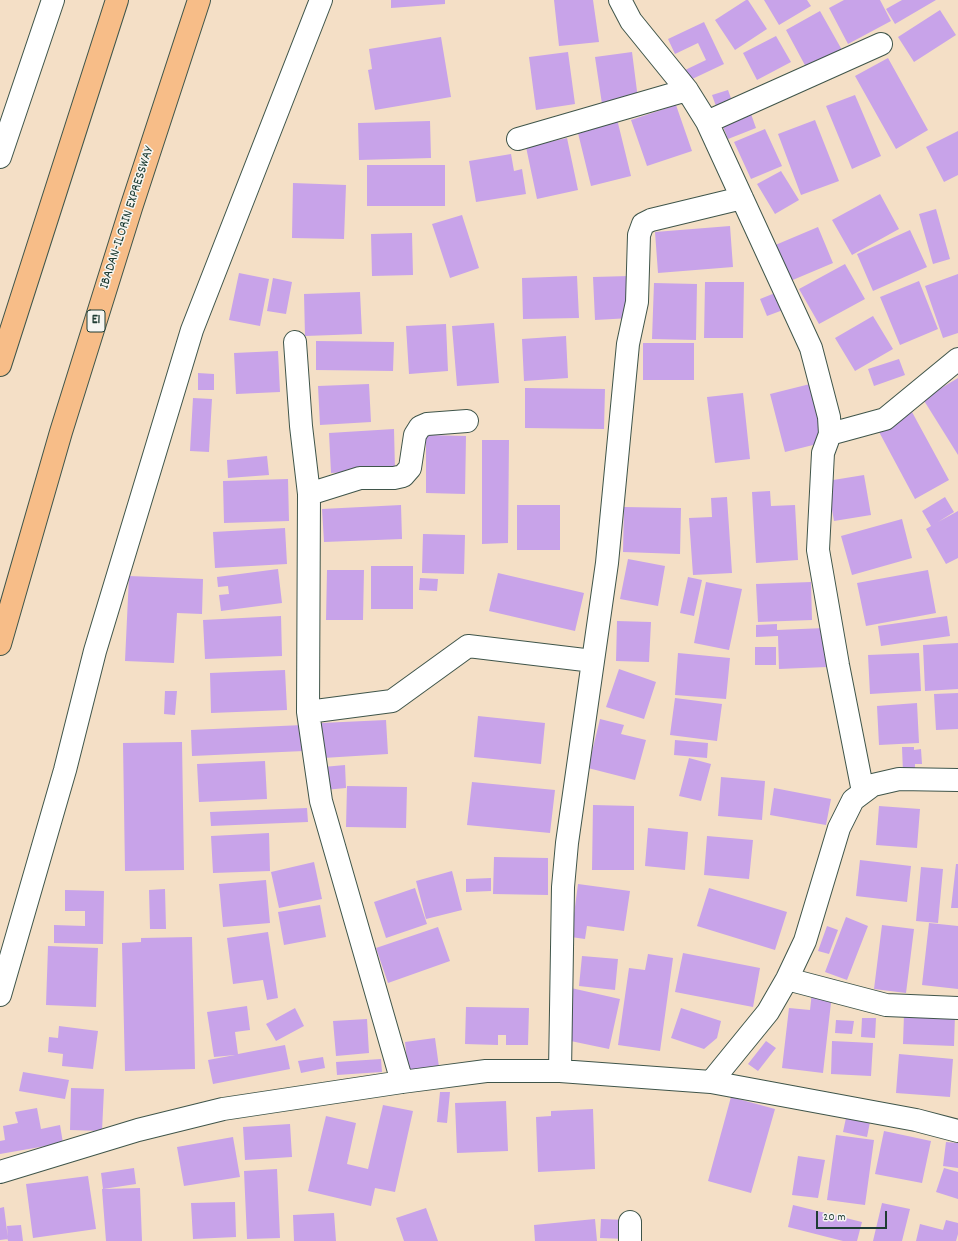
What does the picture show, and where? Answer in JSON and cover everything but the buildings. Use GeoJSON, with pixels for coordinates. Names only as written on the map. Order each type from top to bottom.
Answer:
{"type":"FeatureCollection","features":[{"type":"Feature","properties":{"kind":"highway"},"geometry":{"type":"LineString","coordinates":[[0,365],[117,0]]}},
{"type":"Feature","properties":{"kind":"highway","name":"IBADAN-ILORIN EXPRESSWAY"},"geometry":{"type":"LineString","coordinates":[[0,644],[66,417],[131,208],[199,0]]}},
{"type":"Feature","properties":{"kind":"street"},"geometry":{"type":"LineString","coordinates":[[0,157],[53,0]]}},
{"type":"Feature","properties":{"kind":"street"},"geometry":{"type":"LineString","coordinates":[[0,995],[65,770],[95,651],[192,330],[321,0]]}},
{"type":"Feature","properties":{"kind":"street"},"geometry":{"type":"LineString","coordinates":[[620,0],[631,21],[687,90],[706,122],[811,348],[829,417],[830,434],[823,453],[818,550],[838,666],[863,792]]}},
{"type":"Feature","properties":{"kind":"street"},"geometry":{"type":"LineString","coordinates":[[706,122],[881,44]]}},
{"type":"Feature","properties":{"kind":"street"},"geometry":{"type":"LineString","coordinates":[[518,139],[687,90]]}},
{"type":"Feature","properties":{"kind":"street"},"geometry":{"type":"LineString","coordinates":[[560,1071],[563,887],[567,843],[607,563],[628,344],[637,302],[639,235],[643,224],[651,220],[742,198]]}},
{"type":"Feature","properties":{"kind":"street"},"geometry":{"type":"LineString","coordinates":[[295,342],[301,426],[309,494],[308,712],[321,802],[402,1082]]}},
{"type":"Feature","properties":{"kind":"street"},"geometry":{"type":"LineString","coordinates":[[830,434],[885,418],[958,359]]}},
{"type":"Feature","properties":{"kind":"street"},"geometry":{"type":"LineString","coordinates":[[309,494],[360,478],[394,478],[403,476],[410,468],[415,435],[420,427],[427,424],[467,421]]}},
{"type":"Feature","properties":{"kind":"street"},"geometry":{"type":"LineString","coordinates":[[308,712],[392,701],[468,646],[593,661]]}},
{"type":"Feature","properties":{"kind":"street"},"geometry":{"type":"LineString","coordinates":[[711,1082],[768,1012],[787,979],[805,941],[839,828],[853,800],[873,785],[899,779],[958,780]]}},
{"type":"Feature","properties":{"kind":"street"},"geometry":{"type":"LineString","coordinates":[[787,979],[886,1005],[958,1008]]}},
{"type":"Feature","properties":{"kind":"street"},"geometry":{"type":"LineString","coordinates":[[0,1172],[138,1130],[223,1109],[486,1071],[560,1071],[711,1082],[916,1120],[958,1131]]}}]}
